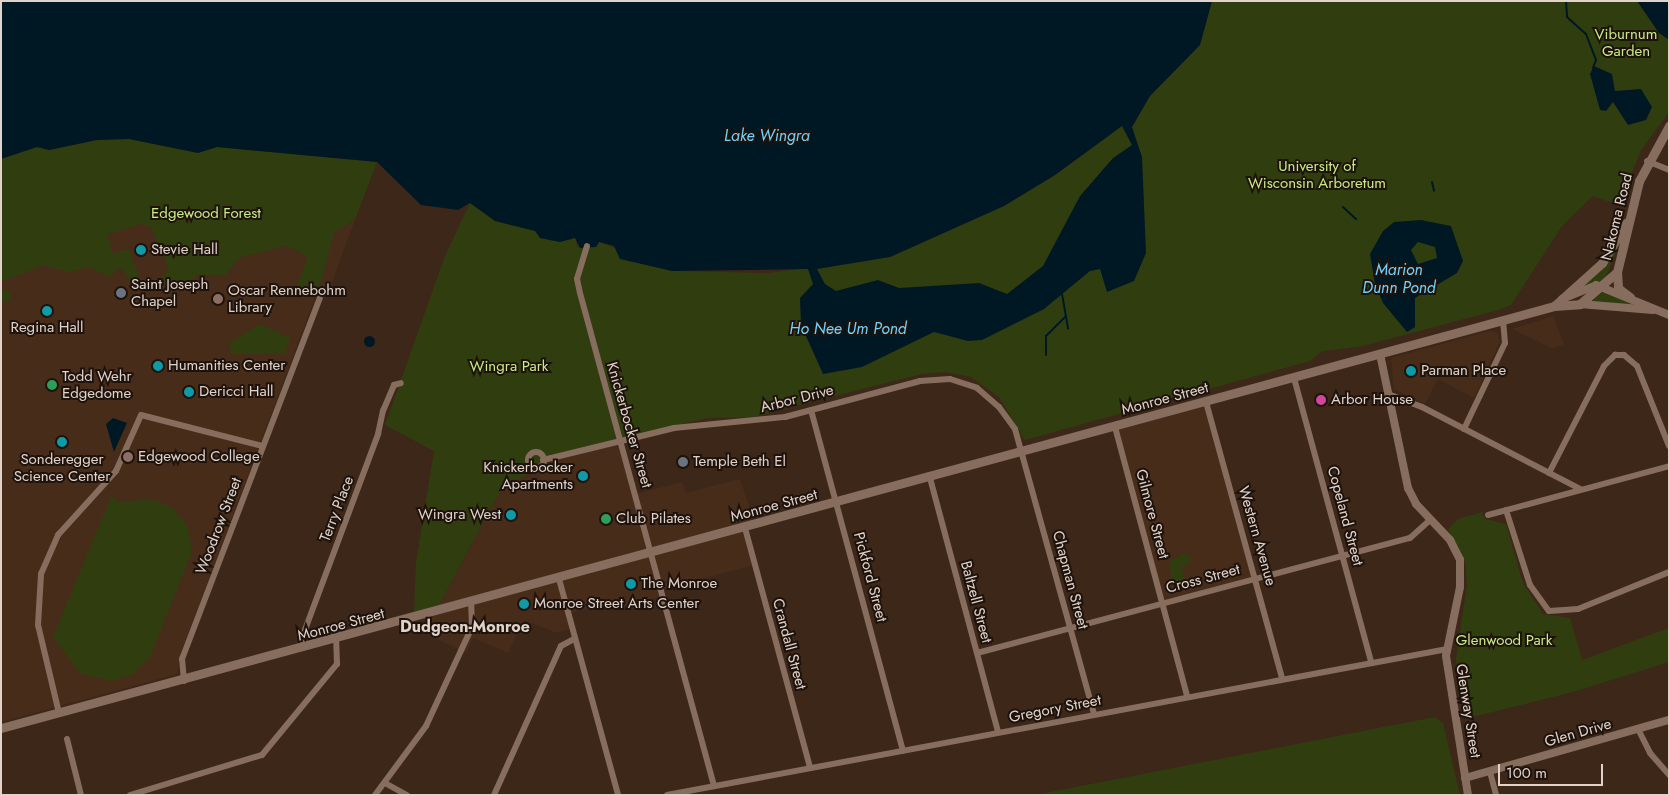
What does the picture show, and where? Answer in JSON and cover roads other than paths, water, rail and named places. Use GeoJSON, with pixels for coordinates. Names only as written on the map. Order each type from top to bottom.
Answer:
{"type":"FeatureCollection","features":[{"type":"Feature","properties":{"kind":"main road","name":"Nakoma Road"},"geometry":{"type":"LineString","coordinates":[[1604,287],[1617,272],[1628,219],[1647,161],[1669,126]]}},
{"type":"Feature","properties":{"kind":"main road","name":"Monroe Street"},"geometry":{"type":"LineString","coordinates":[[1554,306],[1602,263],[1628,219]]}},
{"type":"Feature","properties":{"kind":"main road"},"geometry":{"type":"LineString","coordinates":[[1617,272],[1618,288],[1630,297]]}},
{"type":"Feature","properties":{"kind":"main road"},"geometry":{"type":"LineString","coordinates":[[1580,304],[1604,287]]}},
{"type":"Feature","properties":{"kind":"main road","name":"Monroe Street"},"geometry":{"type":"LineString","coordinates":[[1,728],[559,580],[1554,306],[1580,304]]}},
{"type":"Feature","properties":{"kind":"street"},"geometry":{"type":"LineString","coordinates":[[1647,161],[1669,170]]}},
{"type":"Feature","properties":{"kind":"street","name":"Knickerbocker Street"},"geometry":{"type":"LineString","coordinates":[[587,246],[577,279],[714,786]]}},
{"type":"Feature","properties":{"kind":"street","name":"Monroe Street"},"geometry":{"type":"LineString","coordinates":[[1561,300],[1591,286],[1604,287]]}},
{"type":"Feature","properties":{"kind":"street"},"geometry":{"type":"LineString","coordinates":[[1604,287],[1669,315]]}},
{"type":"Feature","properties":{"kind":"street","name":"Woodrow Street"},"geometry":{"type":"LineString","coordinates":[[184,681],[182,659],[320,298]]}},
{"type":"Feature","properties":{"kind":"street"},"geometry":{"type":"LineString","coordinates":[[1580,304],[1655,310]]}},
{"type":"Feature","properties":{"kind":"street"},"geometry":{"type":"LineString","coordinates":[[1464,429],[1505,343],[1504,321]]}},
{"type":"Feature","properties":{"kind":"street","name":"Glenway Street"},"geometry":{"type":"LineString","coordinates":[[1380,354],[1408,488],[1430,520],[1450,540],[1460,560],[1460,587],[1447,649],[1451,704],[1468,795]]}},
{"type":"Feature","properties":{"kind":"street"},"geometry":{"type":"LineString","coordinates":[[1548,472],[1604,366],[1617,354],[1637,366],[1669,446]]}},
{"type":"Feature","properties":{"kind":"street","name":"Copeland Street"},"geometry":{"type":"LineString","coordinates":[[1294,378],[1371,661]]}},
{"type":"Feature","properties":{"kind":"street","name":"Arbor Drive"},"geometry":{"type":"LineString","coordinates":[[543,460],[674,428],[759,422],[920,381],[950,379],[977,388],[999,407],[1015,429],[1022,453]]}},
{"type":"Feature","properties":{"kind":"street","name":"Terry Place"},"geometry":{"type":"LineString","coordinates":[[303,649],[303,635],[378,434],[383,411],[394,385],[401,383]]}},
{"type":"Feature","properties":{"kind":"street"},"geometry":{"type":"LineString","coordinates":[[1388,394],[1464,429],[1580,489]]}},
{"type":"Feature","properties":{"kind":"street","name":"Western Avenue"},"geometry":{"type":"LineString","coordinates":[[1206,402],[1282,677]]}},
{"type":"Feature","properties":{"kind":"street","name":"Pickford Street"},"geometry":{"type":"LineString","coordinates":[[811,410],[903,751]]}},
{"type":"Feature","properties":{"kind":"street"},"geometry":{"type":"LineString","coordinates":[[59,714],[38,625],[41,574],[58,535],[116,471],[141,415],[263,446]]}},
{"type":"Feature","properties":{"kind":"street","name":"Gilmore Street"},"geometry":{"type":"LineString","coordinates":[[1115,427],[1187,696]]}},
{"type":"Feature","properties":{"kind":"street","name":"Chapman Street"},"geometry":{"type":"LineString","coordinates":[[1022,453],[1094,714]]}},
{"type":"Feature","properties":{"kind":"street"},"geometry":{"type":"LineString","coordinates":[[1488,515],[1669,466]]}},
{"type":"Feature","properties":{"kind":"street","name":"Baltzell Street"},"geometry":{"type":"LineString","coordinates":[[930,478],[998,732]]}},
{"type":"Feature","properties":{"kind":"street"},"geometry":{"type":"LineString","coordinates":[[1506,510],[1530,585],[1550,611],[1578,610],[1669,572]]}},
{"type":"Feature","properties":{"kind":"street","name":"Cross Street"},"geometry":{"type":"LineString","coordinates":[[977,653],[1410,538],[1430,520]]}},
{"type":"Feature","properties":{"kind":"street","name":"Crandall Street"},"geometry":{"type":"LineString","coordinates":[[745,528],[810,767]]}},
{"type":"Feature","properties":{"kind":"street"},"geometry":{"type":"LineString","coordinates":[[559,580],[618,795]]}},
{"type":"Feature","properties":{"kind":"street"},"geometry":{"type":"LineString","coordinates":[[375,795],[411,750],[441,696],[472,627],[472,603]]}},
{"type":"Feature","properties":{"kind":"street"},"geometry":{"type":"LineString","coordinates":[[494,795],[562,646],[574,639]]}},
{"type":"Feature","properties":{"kind":"street"},"geometry":{"type":"LineString","coordinates":[[130,795],[262,755],[337,664],[336,640]]}},
{"type":"Feature","properties":{"kind":"street","name":"Gregory Street"},"geometry":{"type":"LineString","coordinates":[[667,795],[1282,677],[1447,649]]}},
{"type":"Feature","properties":{"kind":"street","name":"Glen Drive"},"geometry":{"type":"LineString","coordinates":[[1465,778],[1669,720]]}},
{"type":"Feature","properties":{"kind":"street"},"geometry":{"type":"LineString","coordinates":[[1639,730],[1650,753],[1669,775]]}},
{"type":"Feature","properties":{"kind":"street"},"geometry":{"type":"LineString","coordinates":[[67,739],[81,795]]}},
{"type":"Feature","properties":{"kind":"street"},"geometry":{"type":"LineString","coordinates":[[1490,772],[1496,795]]}},
{"type":"Feature","properties":{"kind":"street"},"geometry":{"type":"LineString","coordinates":[[385,782],[408,795]]}},
{"type":"Feature","properties":{"kind":"water","name":"Lake Wingra"},"geometry":{"type":"Polygon","coordinates":[[[1,1],[1212,1],[1200,45],[1150,96],[1132,127],[1142,157],[1146,253],[1134,281],[1107,292],[1100,269],[1090,271],[1044,309],[982,340],[968,341],[934,332],[862,367],[823,374],[801,325],[800,298],[813,284],[808,269],[672,271],[620,259],[614,246],[599,242],[596,247],[580,248],[575,238],[560,242],[540,238],[535,231],[495,221],[470,203],[458,210],[421,205],[377,162],[217,147],[198,153],[129,139],[97,140],[49,150],[37,147],[1,159],[1,1]],[[1122,126],[1055,175],[1004,206],[890,257],[817,269],[825,284],[836,291],[878,280],[899,288],[979,283],[1007,294],[1043,266],[1080,196],[1113,158],[1132,145],[1122,126]]]}},
{"type":"Feature","properties":{"kind":"water"},"geometry":{"type":"Polygon","coordinates":[[[1637,1],[1669,2],[1669,40],[1659,33],[1637,1]]]}},
{"type":"Feature","properties":{"kind":"water"},"geometry":{"type":"Polygon","coordinates":[[[1594,66],[1612,74],[1615,91],[1641,89],[1652,107],[1646,120],[1628,125],[1613,102],[1606,111],[1600,110],[1590,74],[1594,66]]]}},
{"type":"Feature","properties":{"kind":"water","name":"Marion Dunn Pond"},"geometry":{"type":"Polygon","coordinates":[[[1421,220],[1451,226],[1463,261],[1457,273],[1415,298],[1415,327],[1407,332],[1383,303],[1375,284],[1370,254],[1383,231],[1394,222],[1421,220]],[[1418,242],[1411,250],[1418,264],[1437,258],[1435,247],[1418,242]]]}},
{"type":"Feature","properties":{"kind":"water"},"geometry":{"type":"Polygon","coordinates":[[[369,335],[375,341],[369,347],[363,341],[369,335]]]}},
{"type":"Feature","properties":{"kind":"water"},"geometry":{"type":"Polygon","coordinates":[[[113,418],[127,423],[114,452],[106,424],[113,418]]]}},
{"type":"Feature","properties":{"kind":"waterway"},"geometry":{"type":"LineString","coordinates":[[1566,1],[1567,17],[1586,34],[1596,60],[1593,68]]}},
{"type":"Feature","properties":{"kind":"waterway"},"geometry":{"type":"LineString","coordinates":[[1432,182],[1434,191]]}},
{"type":"Feature","properties":{"kind":"waterway"},"geometry":{"type":"LineString","coordinates":[[1343,207],[1356,219]]}},
{"type":"Feature","properties":{"kind":"waterway"},"geometry":{"type":"LineString","coordinates":[[1062,294],[1068,328]]}},
{"type":"Feature","properties":{"kind":"waterway"},"geometry":{"type":"LineString","coordinates":[[1046,355],[1046,336],[1066,316]]}},
{"type":"Feature","properties":{"kind":"place","name":"Stevie Hall"},"geometry":{"type":"Point","coordinates":[141,250]}},
{"type":"Feature","properties":{"kind":"place","name":"Saint Joseph Chapel"},"geometry":{"type":"Point","coordinates":[121,293]}},
{"type":"Feature","properties":{"kind":"place","name":"Oscar Rennebohm Library"},"geometry":{"type":"Point","coordinates":[218,299]}},
{"type":"Feature","properties":{"kind":"place","name":"Regina Hall"},"geometry":{"type":"Point","coordinates":[47,311]}},
{"type":"Feature","properties":{"kind":"place","name":"Humanities Center"},"geometry":{"type":"Point","coordinates":[158,366]}},
{"type":"Feature","properties":{"kind":"place","name":"Parman Place"},"geometry":{"type":"Point","coordinates":[1411,371]}},
{"type":"Feature","properties":{"kind":"place","name":"Todd Wehr Edgedome"},"geometry":{"type":"Point","coordinates":[52,385]}},
{"type":"Feature","properties":{"kind":"place","name":"Dericci Hall"},"geometry":{"type":"Point","coordinates":[189,392]}},
{"type":"Feature","properties":{"kind":"place","name":"Arbor House"},"geometry":{"type":"Point","coordinates":[1321,400]}},
{"type":"Feature","properties":{"kind":"place","name":"Sonderegger Science Center"},"geometry":{"type":"Point","coordinates":[62,442]}},
{"type":"Feature","properties":{"kind":"place","name":"Edgewood College"},"geometry":{"type":"Point","coordinates":[128,457]}},
{"type":"Feature","properties":{"kind":"place","name":"Temple Beth El"},"geometry":{"type":"Point","coordinates":[683,462]}},
{"type":"Feature","properties":{"kind":"place","name":"Knickerbocker Apartments"},"geometry":{"type":"Point","coordinates":[583,476]}},
{"type":"Feature","properties":{"kind":"place","name":"Wingra West"},"geometry":{"type":"Point","coordinates":[511,515]}},
{"type":"Feature","properties":{"kind":"place","name":"Club Pilates"},"geometry":{"type":"Point","coordinates":[606,519]}},
{"type":"Feature","properties":{"kind":"place","name":"The Monroe"},"geometry":{"type":"Point","coordinates":[631,584]}},
{"type":"Feature","properties":{"kind":"place","name":"Monroe Street Arts Center"},"geometry":{"type":"Point","coordinates":[524,604]}},
{"type":"Feature","properties":{"kind":"district","name":"Dudgeon-Monroe"},"geometry":{"type":"Point","coordinates":[465,627]}},
{"type":"Feature","properties":{"kind":"park label","name":"Viburnum Garden"},"geometry":{"type":"Point","coordinates":[1626,42]}},
{"type":"Feature","properties":{"kind":"park label","name":"University of Wisconsin Arboretum"},"geometry":{"type":"Point","coordinates":[1317,174]}},
{"type":"Feature","properties":{"kind":"park label","name":"Edgewood Forest"},"geometry":{"type":"Point","coordinates":[206,214]}},
{"type":"Feature","properties":{"kind":"park label","name":"Wingra Park"},"geometry":{"type":"Point","coordinates":[509,367]}},
{"type":"Feature","properties":{"kind":"park label","name":"Glenwood Park"},"geometry":{"type":"Point","coordinates":[1504,641]}},
{"type":"Feature","properties":{"kind":"water label","name":"Ho Nee Um Pond"},"geometry":{"type":"Point","coordinates":[848,329]}}]}
